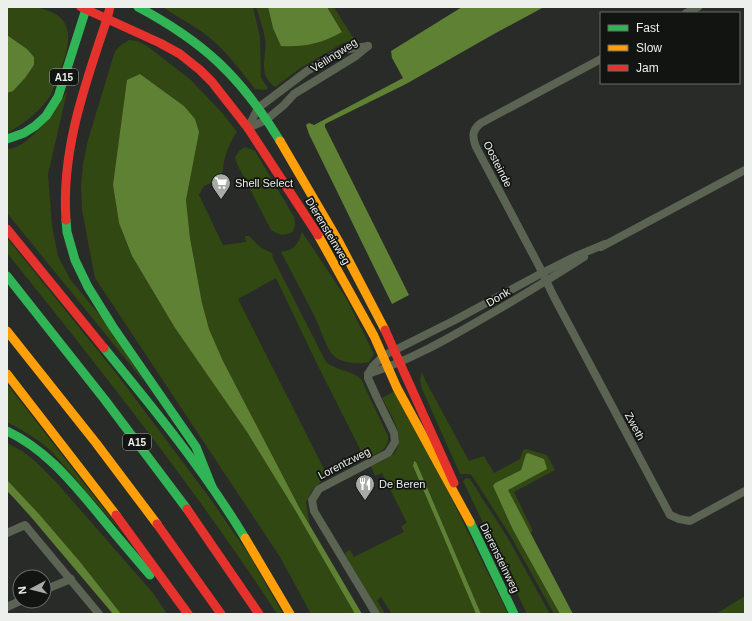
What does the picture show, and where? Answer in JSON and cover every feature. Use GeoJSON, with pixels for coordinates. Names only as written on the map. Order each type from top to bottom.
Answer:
{"type":"FeatureCollection","features":[{"type":"Feature","properties":{"kind":"main road"},"geometry":{"type":"LineString","coordinates":[[107,18],[110,7]]}},
{"type":"Feature","properties":{"kind":"main road","name":"Dierensteinweg"},"geometry":{"type":"LineString","coordinates":[[138,7],[191,38],[222,65],[258,108],[266,120],[319,206],[350,260],[380,319],[411,390],[449,469],[465,512]]}},
{"type":"Feature","properties":{"kind":"main road","name":"Dierensteinweg"},"geometry":{"type":"LineString","coordinates":[[84,8],[160,43],[180,54],[212,82],[248,128],[327,249],[374,336],[397,388],[465,512],[514,614]]}},
{"type":"Feature","properties":{"kind":"main road","name":"A15"},"geometry":{"type":"LineString","coordinates":[[7,139],[24,133],[35,126],[46,116],[54,104],[64,79],[84,8]]}},
{"type":"Feature","properties":{"kind":"main road","name":"A15"},"geometry":{"type":"LineString","coordinates":[[107,18],[93,59],[75,122],[69,153],[65,193],[65,216],[69,239],[75,260],[88,286],[111,323],[198,450],[212,487]]}},
{"type":"Feature","properties":{"kind":"main road","name":"A15"},"geometry":{"type":"LineString","coordinates":[[7,228],[149,403],[212,487],[290,614]]}},
{"type":"Feature","properties":{"kind":"main road","name":"A15"},"geometry":{"type":"LineString","coordinates":[[7,276],[114,411],[198,524],[259,614]]}},
{"type":"Feature","properties":{"kind":"main road"},"geometry":{"type":"LineString","coordinates":[[7,331],[151,516],[221,614]]}},
{"type":"Feature","properties":{"kind":"main road"},"geometry":{"type":"LineString","coordinates":[[7,374],[94,485],[188,614]]}},
{"type":"Feature","properties":{"kind":"main road"},"geometry":{"type":"LineString","coordinates":[[7,431],[34,447],[56,464],[184,614]]}},
{"type":"Feature","properties":{"kind":"street"},"geometry":{"type":"LineString","coordinates":[[688,12],[698,7]]}},
{"type":"Feature","properties":{"kind":"street","name":"Veilingweg"},"geometry":{"type":"LineString","coordinates":[[368,46],[356,56],[294,94],[284,105],[266,120],[248,128],[258,108],[307,70],[344,50],[368,46]]}},
{"type":"Feature","properties":{"kind":"street","name":"Oosteinde"},"geometry":{"type":"LineString","coordinates":[[542,273],[476,147],[473,138],[475,128],[481,123],[600,60]]}},
{"type":"Feature","properties":{"kind":"street","name":"Donk"},"geometry":{"type":"LineString","coordinates":[[388,368],[462,331],[546,282],[605,244],[745,170]]}},
{"type":"Feature","properties":{"kind":"street","name":"Donk"},"geometry":{"type":"LineString","coordinates":[[383,356],[542,273],[605,244]]}},
{"type":"Feature","properties":{"kind":"street","name":"Zweth"},"geometry":{"type":"LineString","coordinates":[[542,273],[670,515],[679,519],[690,521],[745,492]]}},
{"type":"Feature","properties":{"kind":"street"},"geometry":{"type":"LineString","coordinates":[[368,374],[373,366],[383,356]]}},
{"type":"Feature","properties":{"kind":"street"},"geometry":{"type":"LineString","coordinates":[[368,374],[388,368]]}},
{"type":"Feature","properties":{"kind":"street","name":"Lorentzweg"},"geometry":{"type":"LineString","coordinates":[[368,374],[374,391],[394,433],[395,442],[388,453],[319,489],[314,496],[312,504],[315,514],[340,552],[376,614]]}},
{"type":"Feature","properties":{"kind":"street"},"geometry":{"type":"LineString","coordinates":[[7,533],[25,525],[71,579],[98,614]]}},
{"type":"Feature","properties":{"kind":"street"},"geometry":{"type":"LineString","coordinates":[[52,587],[71,579]]}},
{"type":"Feature","properties":{"kind":"shaded area"},"geometry":{"type":"Polygon","coordinates":[[[7,7],[35,7],[52,12],[62,20],[67,30],[68,42],[66,54],[51,95],[31,117],[20,126],[7,133],[7,93],[13,91],[34,65],[34,57],[27,49],[7,35],[7,7]]]}},
{"type":"Feature","properties":{"kind":"shaded area"},"geometry":{"type":"Polygon","coordinates":[[[163,7],[253,7],[260,37],[261,78],[268,88],[266,90],[255,89],[219,46],[200,30],[163,7]]]}},
{"type":"Feature","properties":{"kind":"shaded area"},"geometry":{"type":"Polygon","coordinates":[[[256,7],[268,7],[273,28],[342,32],[327,7],[334,7],[352,36],[356,39],[355,42],[343,43],[299,69],[275,87],[269,82],[264,70],[266,45],[256,7]]]}},
{"type":"Feature","properties":{"kind":"shaded area"},"geometry":{"type":"Polygon","coordinates":[[[268,7],[327,7],[342,32],[312,44],[281,46],[273,28],[268,7]]]}},
{"type":"Feature","properties":{"kind":"shaded area"},"geometry":{"type":"Polygon","coordinates":[[[462,7],[544,7],[406,84],[325,124],[325,127],[409,295],[392,304],[306,125],[309,123],[314,125],[403,78],[392,58],[391,51],[462,7]]]}},
{"type":"Feature","properties":{"kind":"shaded area"},"geometry":{"type":"Polygon","coordinates":[[[7,35],[27,49],[34,57],[34,65],[13,91],[7,93],[7,35]]]}},
{"type":"Feature","properties":{"kind":"shaded area"},"geometry":{"type":"Polygon","coordinates":[[[129,40],[137,41],[147,46],[191,80],[224,115],[237,132],[226,154],[222,178],[204,186],[199,195],[223,245],[246,242],[245,236],[249,236],[260,247],[272,253],[273,258],[326,362],[361,379],[388,436],[387,445],[381,451],[365,459],[276,278],[238,299],[327,475],[311,492],[306,503],[310,526],[223,361],[209,329],[202,303],[190,238],[186,200],[190,175],[184,106],[140,74],[113,185],[119,223],[132,256],[175,328],[247,432],[295,510],[355,614],[311,614],[280,557],[95,278],[82,210],[81,186],[83,164],[88,140],[115,51],[129,40]]]}},
{"type":"Feature","properties":{"kind":"shaded area"},"geometry":{"type":"Polygon","coordinates":[[[140,74],[184,106],[195,119],[199,132],[186,200],[190,238],[202,303],[209,329],[223,361],[299,507],[362,614],[355,614],[295,510],[247,432],[175,328],[132,256],[119,223],[113,185],[127,80],[140,74]]]}},
{"type":"Feature","properties":{"kind":"shaded area"},"geometry":{"type":"Polygon","coordinates":[[[67,92],[48,174],[52,226],[58,256],[70,279],[106,323],[146,384],[7,213],[7,149],[16,147],[33,135],[41,127],[67,92]]]}},
{"type":"Feature","properties":{"kind":"shaded area"},"geometry":{"type":"Polygon","coordinates":[[[245,147],[255,151],[294,217],[295,225],[293,232],[282,234],[271,230],[237,164],[235,157],[240,150],[245,147]]]}},
{"type":"Feature","properties":{"kind":"shaded area"},"geometry":{"type":"Polygon","coordinates":[[[302,232],[346,298],[374,354],[369,362],[354,363],[344,361],[335,357],[327,346],[314,315],[281,252],[293,248],[299,240],[302,232]]]}},
{"type":"Feature","properties":{"kind":"shaded area"},"geometry":{"type":"Polygon","coordinates":[[[7,238],[116,373],[209,497],[248,553],[283,614],[277,614],[246,567],[180,475],[112,385],[7,253],[7,238]]]}},
{"type":"Feature","properties":{"kind":"shaded area"},"geometry":{"type":"Polygon","coordinates":[[[422,372],[469,461],[484,456],[494,473],[520,459],[523,450],[526,449],[547,455],[555,470],[514,492],[533,531],[530,533],[507,490],[544,459],[528,453],[526,454],[521,470],[495,483],[493,486],[513,530],[560,614],[554,614],[510,535],[473,477],[470,474],[460,474],[422,389],[420,380],[422,372]]]}},
{"type":"Feature","properties":{"kind":"shaded area"},"geometry":{"type":"Polygon","coordinates":[[[7,384],[125,536],[52,452],[31,436],[7,422],[7,384]]]}},
{"type":"Feature","properties":{"kind":"shaded area"},"geometry":{"type":"Polygon","coordinates":[[[395,391],[436,467],[508,614],[481,614],[417,464],[413,466],[476,614],[392,614],[381,597],[377,600],[385,614],[380,614],[345,554],[350,550],[354,557],[404,532],[401,526],[407,523],[382,473],[375,476],[371,466],[391,456],[399,443],[397,427],[382,398],[395,391]]]}},
{"type":"Feature","properties":{"kind":"shaded area"},"geometry":{"type":"Polygon","coordinates":[[[7,443],[22,451],[35,461],[56,482],[153,593],[167,614],[121,614],[81,563],[39,514],[7,480],[7,443]]]}},
{"type":"Feature","properties":{"kind":"shaded area"},"geometry":{"type":"Polygon","coordinates":[[[528,453],[544,459],[547,469],[508,490],[573,614],[560,614],[513,530],[493,486],[495,483],[521,470],[526,454],[528,453]]]}},
{"type":"Feature","properties":{"kind":"shaded area"},"geometry":{"type":"Polygon","coordinates":[[[415,461],[481,614],[476,614],[413,466],[415,461]]]}},
{"type":"Feature","properties":{"kind":"shaded area"},"geometry":{"type":"Polygon","coordinates":[[[466,478],[470,479],[509,540],[550,614],[527,614],[463,481],[466,478]]]}},
{"type":"Feature","properties":{"kind":"shaded area"},"geometry":{"type":"Polygon","coordinates":[[[7,480],[39,514],[81,563],[121,614],[113,614],[31,517],[7,491],[7,480]]]}},
{"type":"Feature","properties":{"kind":"shaded area"},"geometry":{"type":"Polygon","coordinates":[[[745,596],[745,614],[716,614],[745,596]]]}},
{"type":"Feature","properties":{"kind":"traffic: fast"},"geometry":{"type":"LineString","coordinates":[[138,7],[183,34],[219,63],[251,98],[280,141]]}},
{"type":"Feature","properties":{"kind":"traffic: fast"},"geometry":{"type":"LineString","coordinates":[[7,139],[24,133],[35,126],[46,116],[58,97],[86,9]]}},
{"type":"Feature","properties":{"kind":"traffic: fast"},"geometry":{"type":"LineString","coordinates":[[66,220],[67,232],[75,260],[88,287],[113,327],[196,447],[212,487]]}},
{"type":"Feature","properties":{"kind":"traffic: fast"},"geometry":{"type":"LineString","coordinates":[[7,276],[105,400],[187,509]]}},
{"type":"Feature","properties":{"kind":"traffic: fast"},"geometry":{"type":"LineString","coordinates":[[104,348],[196,464],[245,538]]}},
{"type":"Feature","properties":{"kind":"traffic: fast"},"geometry":{"type":"LineString","coordinates":[[7,431],[21,438],[45,456],[67,477],[150,575]]}},
{"type":"Feature","properties":{"kind":"traffic: fast"},"geometry":{"type":"LineString","coordinates":[[470,522],[514,614]]}},
{"type":"Feature","properties":{"kind":"traffic: slow"},"geometry":{"type":"LineString","coordinates":[[280,141],[339,242],[385,330]]}},
{"type":"Feature","properties":{"kind":"traffic: slow"},"geometry":{"type":"LineString","coordinates":[[318,235],[374,336],[397,388],[470,522]]}},
{"type":"Feature","properties":{"kind":"traffic: slow"},"geometry":{"type":"LineString","coordinates":[[7,331],[96,443],[157,524]]}},
{"type":"Feature","properties":{"kind":"traffic: slow"},"geometry":{"type":"LineString","coordinates":[[7,374],[116,515]]}},
{"type":"Feature","properties":{"kind":"traffic: slow"},"geometry":{"type":"LineString","coordinates":[[245,538],[290,614]]}},
{"type":"Feature","properties":{"kind":"traffic: jam"},"geometry":{"type":"LineString","coordinates":[[81,7],[160,43],[180,54],[200,70],[212,82],[248,128],[318,235]]}},
{"type":"Feature","properties":{"kind":"traffic: jam"},"geometry":{"type":"LineString","coordinates":[[107,19],[110,7]]}},
{"type":"Feature","properties":{"kind":"traffic: jam"},"geometry":{"type":"LineString","coordinates":[[66,220],[65,194],[67,169],[76,118],[107,19]]}},
{"type":"Feature","properties":{"kind":"traffic: jam"},"geometry":{"type":"LineString","coordinates":[[7,229],[104,348]]}},
{"type":"Feature","properties":{"kind":"traffic: jam"},"geometry":{"type":"LineString","coordinates":[[385,330],[454,483]]}},
{"type":"Feature","properties":{"kind":"traffic: jam"},"geometry":{"type":"LineString","coordinates":[[187,509],[259,614]]}},
{"type":"Feature","properties":{"kind":"traffic: jam"},"geometry":{"type":"LineString","coordinates":[[116,515],[188,614]]}},
{"type":"Feature","properties":{"kind":"traffic: jam"},"geometry":{"type":"LineString","coordinates":[[157,524],[221,614]]}},
{"type":"Feature","properties":{"kind":"place","name":"Shell Select"},"geometry":{"type":"Point","coordinates":[221,200]}},
{"type":"Feature","properties":{"kind":"place","name":"De Beren"},"geometry":{"type":"Point","coordinates":[365,501]}}]}
